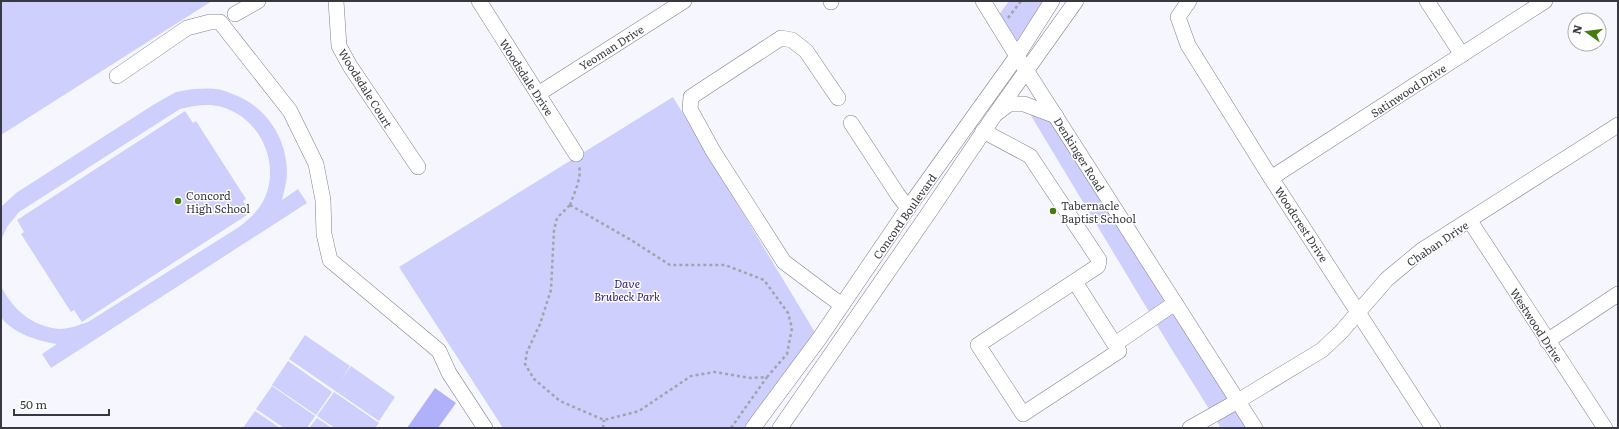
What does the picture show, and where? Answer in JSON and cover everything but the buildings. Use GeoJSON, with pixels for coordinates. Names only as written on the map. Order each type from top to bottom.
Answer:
{"type":"FeatureCollection","features":[{"type":"Feature","properties":{"kind":"street"},"geometry":{"type":"LineString","coordinates":[[235,14],[258,1]]}},
{"type":"Feature","properties":{"kind":"street","name":"Woodsdale Court"},"geometry":{"type":"LineString","coordinates":[[336,1],[339,46],[350,66],[418,167]]}},
{"type":"Feature","properties":{"kind":"street","name":"Woodsdale Drive"},"geometry":{"type":"LineString","coordinates":[[479,1],[576,154]]}},
{"type":"Feature","properties":{"kind":"street","name":"Yeoman Drive"},"geometry":{"type":"LineString","coordinates":[[538,94],[684,1]]}},
{"type":"Feature","properties":{"kind":"street","name":"Denkinger Road"},"geometry":{"type":"LineString","coordinates":[[983,1],[1255,428]]}},
{"type":"Feature","properties":{"kind":"street","name":"Concord Boulevard"},"geometry":{"type":"LineString","coordinates":[[753,428],[819,339],[908,208],[1017,56],[1052,1]]}},
{"type":"Feature","properties":{"kind":"street","name":"Concord Boulevard"},"geometry":{"type":"LineString","coordinates":[[784,426],[994,116],[1076,1]]}},
{"type":"Feature","properties":{"kind":"street","name":"Woodcrest Drive"},"geometry":{"type":"LineString","coordinates":[[1189,1],[1178,17],[1188,45],[1433,428]]}},
{"type":"Feature","properties":{"kind":"street"},"geometry":{"type":"LineString","coordinates":[[1427,1],[1462,55]]}},
{"type":"Feature","properties":{"kind":"street","name":"Satinwood Drive"},"geometry":{"type":"LineString","coordinates":[[1272,178],[1545,1]]}},
{"type":"Feature","properties":{"kind":"street"},"geometry":{"type":"LineString","coordinates":[[117,76],[187,28],[210,22],[220,22],[290,111],[316,164],[323,200],[324,234],[330,260],[439,351],[449,373],[485,428]]}},
{"type":"Feature","properties":{"kind":"street"},"geometry":{"type":"LineString","coordinates":[[838,98],[806,51],[792,40],[781,38],[691,97],[690,109],[713,150],[784,262],[842,305]]}},
{"type":"Feature","properties":{"kind":"street"},"geometry":{"type":"LineString","coordinates":[[994,116],[1009,104],[1024,104],[1056,116]]}},
{"type":"Feature","properties":{"kind":"street"},"geometry":{"type":"LineString","coordinates":[[851,123],[908,208]]}},
{"type":"Feature","properties":{"kind":"street","name":"Chaban Drive"},"geometry":{"type":"LineString","coordinates":[[1190,428],[1238,402],[1322,350],[1341,332],[1387,279],[1422,250],[1470,221],[1618,125]]}},
{"type":"Feature","properties":{"kind":"street"},"geometry":{"type":"LineString","coordinates":[[984,131],[1030,156],[1099,260],[1098,266],[978,345],[1023,414],[1119,351],[1074,282]]}},
{"type":"Feature","properties":{"kind":"street","name":"Westwood Drive"},"geometry":{"type":"LineString","coordinates":[[1470,221],[1605,428]]}},
{"type":"Feature","properties":{"kind":"street"},"geometry":{"type":"LineString","coordinates":[[1547,341],[1618,294]]}},
{"type":"Feature","properties":{"kind":"street"},"geometry":{"type":"LineString","coordinates":[[1115,344],[1175,303]]}},
{"type":"Feature","properties":{"kind":"street"},"geometry":{"type":"LineString","coordinates":[[765,410],[784,426]]}},
{"type":"Feature","properties":{"kind":"path"},"geometry":{"type":"LineString","coordinates":[[1000,28],[1021,1]]}},
{"type":"Feature","properties":{"kind":"path"},"geometry":{"type":"LineString","coordinates":[[576,154],[580,170],[576,190],[570,204],[557,218],[554,230],[551,290],[540,324],[527,352],[526,364],[534,379],[560,401],[604,420],[639,411],[691,376],[714,372],[751,378],[767,377]]}},
{"type":"Feature","properties":{"kind":"path"},"geometry":{"type":"LineString","coordinates":[[570,204],[631,240],[670,266],[725,265],[764,280],[788,313],[792,328],[787,354],[767,377],[731,428]]}},
{"type":"Feature","properties":{"kind":"path"},"geometry":{"type":"LineString","coordinates":[[604,420],[604,428]]}},
{"type":"Feature","properties":{"kind":"green space"},"geometry":{"type":"Polygon","coordinates":[[[1,1],[212,1],[1,135],[1,1]]]}},
{"type":"Feature","properties":{"kind":"green space"},"geometry":{"type":"Polygon","coordinates":[[[1009,1],[1052,1],[1017,56],[995,20],[1009,1]]]}},
{"type":"Feature","properties":{"kind":"green space"},"geometry":{"type":"Polygon","coordinates":[[[193,89],[219,89],[242,98],[263,113],[278,134],[286,159],[287,176],[282,200],[298,189],[307,203],[51,368],[42,354],[57,344],[42,341],[26,335],[12,328],[6,323],[1,317],[1,286],[11,303],[18,310],[25,316],[41,325],[50,328],[63,329],[88,322],[239,227],[251,217],[261,205],[267,191],[270,176],[269,161],[265,147],[258,134],[248,122],[236,113],[222,107],[211,105],[180,109],[19,212],[7,227],[1,240],[1,207],[16,193],[153,105],[176,92],[193,89]]]}},
{"type":"Feature","properties":{"kind":"green space","name":"Dave Brubeck Park"},"geometry":{"type":"Polygon","coordinates":[[[673,97],[819,339],[753,428],[503,428],[399,267],[673,97]]]}},
{"type":"Feature","properties":{"kind":"green space"},"geometry":{"type":"Polygon","coordinates":[[[1024,104],[1056,116],[1255,428],[1221,428],[1169,345],[1024,104]]]}},
{"type":"Feature","properties":{"kind":"green space"},"geometry":{"type":"Polygon","coordinates":[[[185,111],[193,123],[196,121],[246,199],[243,201],[250,213],[82,322],[74,310],[71,312],[21,234],[24,232],[17,220],[185,111]]]}},
{"type":"Feature","properties":{"kind":"green space"},"geometry":{"type":"Polygon","coordinates":[[[305,335],[350,366],[341,380],[351,366],[395,397],[379,421],[289,359],[305,335]]]}},
{"type":"Feature","properties":{"kind":"green space"},"geometry":{"type":"Polygon","coordinates":[[[288,361],[332,392],[316,415],[272,385],[288,361]]]}},
{"type":"Feature","properties":{"kind":"green space"},"geometry":{"type":"Polygon","coordinates":[[[272,386],[315,416],[307,428],[284,428],[256,409],[272,386]]]}},
{"type":"Feature","properties":{"kind":"green space"},"geometry":{"type":"Polygon","coordinates":[[[334,392],[379,423],[375,428],[335,428],[317,416],[334,392]]]}},
{"type":"Feature","properties":{"kind":"green space"},"geometry":{"type":"Polygon","coordinates":[[[255,411],[280,428],[243,428],[255,411]]]}},
{"type":"Feature","properties":{"kind":"green space"},"geometry":{"type":"Polygon","coordinates":[[[317,418],[332,428],[309,428],[317,418]]]}},
{"type":"Feature","properties":{"kind":"place","name":"Concord High School"},"geometry":{"type":"Point","coordinates":[178,201]}},
{"type":"Feature","properties":{"kind":"place","name":"Tabernacle Baptist School"},"geometry":{"type":"Point","coordinates":[1053,211]}}]}
